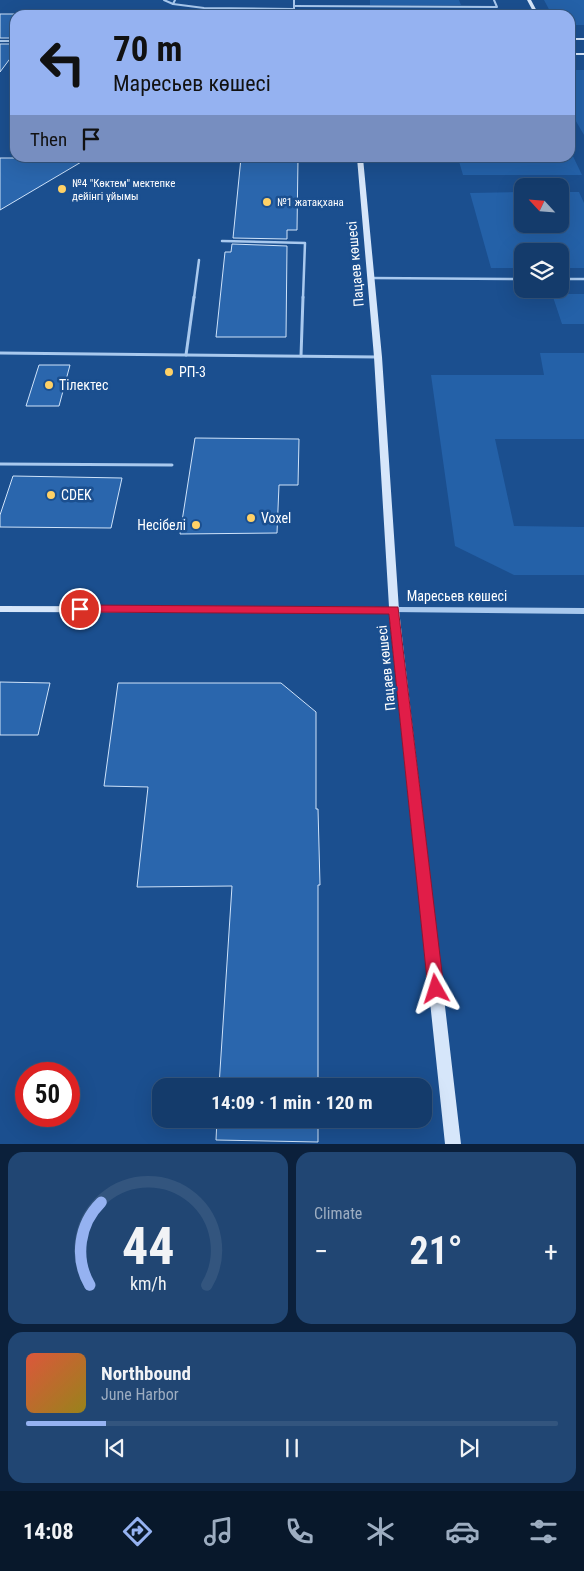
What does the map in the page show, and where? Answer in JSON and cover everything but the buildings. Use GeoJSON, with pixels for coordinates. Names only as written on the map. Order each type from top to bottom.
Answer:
{"type":"FeatureCollection","features":[{"type":"Feature","properties":{"kind":"main road","name":"Пацаев көшесі"},"geometry":{"type":"LineString","coordinates":[[360,162],[378,357],[394,610],[453,1144]]}},
{"type":"Feature","properties":{"kind":"main road","name":"Маресьев көшесі"},"geometry":{"type":"LineString","coordinates":[[0,609],[394,610]]}},
{"type":"Feature","properties":{"kind":"street","name":"Маресьев көшесі"},"geometry":{"type":"LineString","coordinates":[[394,610],[584,611]]}},
{"type":"Feature","properties":{"kind":"lane"},"geometry":{"type":"LineString","coordinates":[[164,0],[173,4],[204,8],[497,7],[494,0]]}},
{"type":"Feature","properties":{"kind":"lane"},"geometry":{"type":"LineString","coordinates":[[173,4],[175,0]]}},
{"type":"Feature","properties":{"kind":"lane"},"geometry":{"type":"LineString","coordinates":[[294,0],[294,7]]}},
{"type":"Feature","properties":{"kind":"lane"},"geometry":{"type":"LineString","coordinates":[[222,242],[305,243],[301,356]]}},
{"type":"Feature","properties":{"kind":"lane"},"geometry":{"type":"LineString","coordinates":[[186,355],[200,260]]}},
{"type":"Feature","properties":{"kind":"lane"},"geometry":{"type":"LineString","coordinates":[[371,278],[514,279]]}},
{"type":"Feature","properties":{"kind":"lane"},"geometry":{"type":"LineString","coordinates":[[569,279],[584,279]]}},
{"type":"Feature","properties":{"kind":"lane"},"geometry":{"type":"LineString","coordinates":[[0,353],[378,357]]}},
{"type":"Feature","properties":{"kind":"lane"},"geometry":{"type":"LineString","coordinates":[[0,464],[172,465]]}},
{"type":"Feature","properties":{"kind":"shaded area"},"geometry":{"type":"Polygon","coordinates":[[[370,0],[459,0],[461,5],[370,5],[370,0]]]}},
{"type":"Feature","properties":{"kind":"shaded area"},"geometry":{"type":"Polygon","coordinates":[[[544,0],[584,0],[584,25],[575,25],[575,10],[549,10],[544,0]]]}},
{"type":"Feature","properties":{"kind":"shaded area"},"geometry":{"type":"Polygon","coordinates":[[[575,70],[584,70],[584,135],[575,120],[575,70]]]}},
{"type":"Feature","properties":{"kind":"shaded area"},"geometry":{"type":"Polygon","coordinates":[[[575,160],[582,175],[463,175],[459,162],[575,162],[575,160]]]}},
{"type":"Feature","properties":{"kind":"shaded area"},"geometry":{"type":"Polygon","coordinates":[[[514,192],[514,233],[569,233],[569,192],[579,192],[584,203],[584,268],[569,268],[569,243],[514,243],[514,268],[491,268],[470,193],[514,192]]]}},
{"type":"Feature","properties":{"kind":"shaded area"},"geometry":{"type":"Polygon","coordinates":[[[569,294],[584,294],[584,324],[562,324],[553,298],[569,298],[569,294]]]}},
{"type":"Feature","properties":{"kind":"shaded area"},"geometry":{"type":"Polygon","coordinates":[[[540,353],[584,353],[584,439],[495,439],[514,526],[584,527],[584,575],[514,575],[455,546],[431,375],[544,375],[540,353]]]}},
{"type":"Feature","properties":{"kind":"place","name":"№4 \"Көктем\" мектепке дейінгі ұйымы"},"geometry":{"type":"Point","coordinates":[62,189]}},
{"type":"Feature","properties":{"kind":"place","name":"№1 жатақхана"},"geometry":{"type":"Point","coordinates":[267,202]}},
{"type":"Feature","properties":{"kind":"place","name":"РП-3"},"geometry":{"type":"Point","coordinates":[169,372]}},
{"type":"Feature","properties":{"kind":"place","name":"Тілектес"},"geometry":{"type":"Point","coordinates":[49,385]}},
{"type":"Feature","properties":{"kind":"place","name":"CDEK"},"geometry":{"type":"Point","coordinates":[51,495]}},
{"type":"Feature","properties":{"kind":"place","name":"Voxel"},"geometry":{"type":"Point","coordinates":[251,518]}},
{"type":"Feature","properties":{"kind":"place","name":"Несібелі"},"geometry":{"type":"Point","coordinates":[196,525]}},
{"type":"Feature","properties":{"kind":"route"},"geometry":{"type":"LineString","coordinates":[[80,609],[394,610],[436,989]]}}]}
